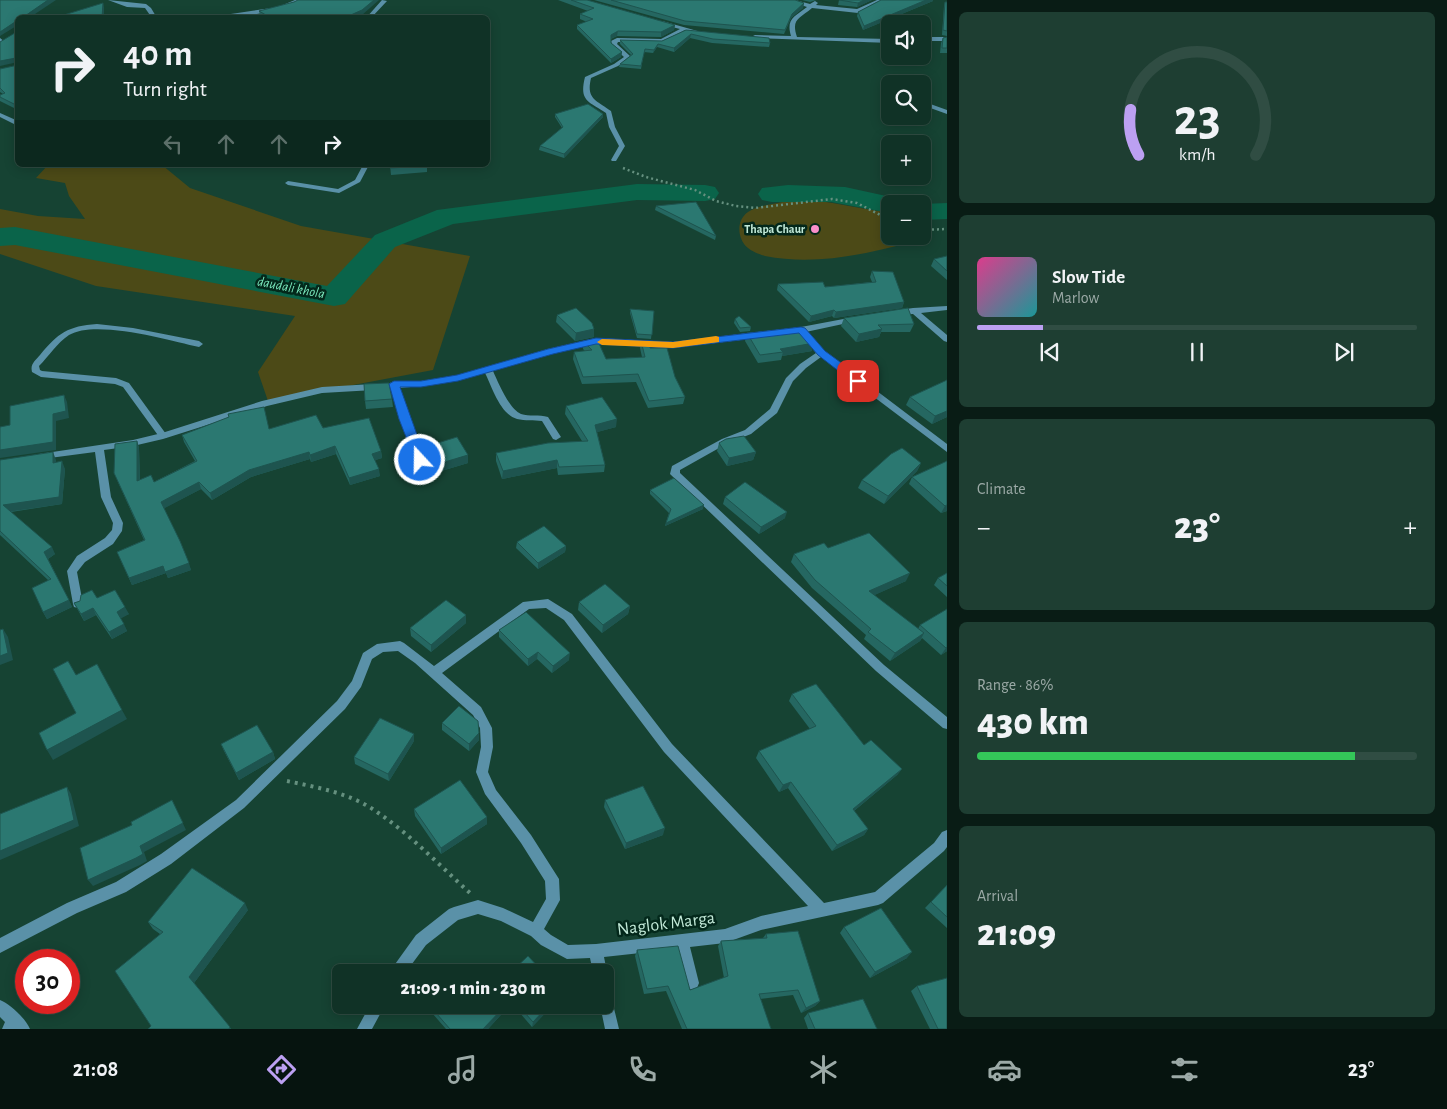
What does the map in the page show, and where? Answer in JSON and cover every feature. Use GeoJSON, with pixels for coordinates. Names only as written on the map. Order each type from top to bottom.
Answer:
{"type":"FeatureCollection","features":[{"type":"Feature","properties":{"kind":"street"},"geometry":{"type":"LineString","coordinates":[[111,0],[126,5],[146,3],[154,15]]}},
{"type":"Feature","properties":{"kind":"street"},"geometry":{"type":"LineString","coordinates":[[237,15],[279,8],[300,0]]}},
{"type":"Feature","properties":{"kind":"street"},"geometry":{"type":"LineString","coordinates":[[789,0],[810,6],[858,11],[881,0]]}},
{"type":"Feature","properties":{"kind":"street"},"geometry":{"type":"LineString","coordinates":[[795,38],[791,26],[793,21],[820,0]]}},
{"type":"Feature","properties":{"kind":"street"},"geometry":{"type":"LineString","coordinates":[[371,15],[384,1]]}},
{"type":"Feature","properties":{"kind":"street"},"geometry":{"type":"LineString","coordinates":[[656,21],[684,30],[709,33]]}},
{"type":"Feature","properties":{"kind":"street"},"geometry":{"type":"LineString","coordinates":[[614,160],[622,146],[612,127],[609,112],[588,98],[586,82],[588,77],[616,66],[628,57],[614,45],[613,42],[617,40],[662,41],[684,30]]}},
{"type":"Feature","properties":{"kind":"street"},"geometry":{"type":"LineString","coordinates":[[748,36],[881,42]]}},
{"type":"Feature","properties":{"kind":"street"},"geometry":{"type":"LineString","coordinates":[[931,39],[947,39]]}},
{"type":"Feature","properties":{"kind":"street"},"geometry":{"type":"LineString","coordinates":[[931,106],[947,112]]}},
{"type":"Feature","properties":{"kind":"street"},"geometry":{"type":"LineString","coordinates":[[0,115],[15,122]]}},
{"type":"Feature","properties":{"kind":"street"},"geometry":{"type":"LineString","coordinates":[[288,183],[339,191],[358,181],[365,167]]}},
{"type":"Feature","properties":{"kind":"street"},"geometry":{"type":"LineString","coordinates":[[885,314],[947,308]]}},
{"type":"Feature","properties":{"kind":"street"},"geometry":{"type":"LineString","coordinates":[[913,310],[947,339]]}},
{"type":"Feature","properties":{"kind":"street"},"geometry":{"type":"LineString","coordinates":[[35,458],[163,436],[265,403],[322,390],[394,384],[421,384],[458,378],[551,351],[596,341],[673,345],[801,330],[866,317]]}},
{"type":"Feature","properties":{"kind":"street"},"geometry":{"type":"LineString","coordinates":[[163,436],[126,385],[116,381],[41,374],[36,372],[35,366],[61,338],[70,331],[83,328],[106,327],[199,344]]}},
{"type":"Feature","properties":{"kind":"street"},"geometry":{"type":"LineString","coordinates":[[801,330],[821,353],[947,448]]}},
{"type":"Feature","properties":{"kind":"street"},"geometry":{"type":"LineString","coordinates":[[821,353],[803,366],[789,380],[774,411],[748,432],[725,441],[675,468],[675,474],[880,668],[947,724]]}},
{"type":"Feature","properties":{"kind":"street"},"geometry":{"type":"LineString","coordinates":[[488,370],[509,409],[515,416],[530,418],[538,416],[545,419],[556,437]]}},
{"type":"Feature","properties":{"kind":"street"},"geometry":{"type":"LineString","coordinates":[[394,384],[404,419],[420,460]]}},
{"type":"Feature","properties":{"kind":"street"},"geometry":{"type":"LineString","coordinates":[[78,604],[72,571],[81,559],[109,541],[116,531],[118,523],[106,497],[100,448]]}},
{"type":"Feature","properties":{"kind":"street"},"geometry":{"type":"LineString","coordinates":[[433,674],[527,605],[548,603],[568,617],[668,748],[822,911]]}},
{"type":"Feature","properties":{"kind":"street"},"geometry":{"type":"LineString","coordinates":[[0,946],[72,908],[121,887],[166,859],[240,804],[341,705],[356,683],[367,656],[381,647],[400,646],[477,711],[486,728],[487,747],[482,772],[491,794],[526,839],[552,879],[553,900],[536,931]]}},
{"type":"Feature","properties":{"kind":"street","name":"Naglok Marga"},"geometry":{"type":"LineString","coordinates":[[478,907],[503,915],[536,931],[546,940],[567,952],[596,951],[725,936],[761,923],[878,898],[939,847],[947,836]]}},
{"type":"Feature","properties":{"kind":"street"},"geometry":{"type":"LineString","coordinates":[[404,964],[421,940],[454,914],[478,907]]}},
{"type":"Feature","properties":{"kind":"street"},"geometry":{"type":"LineString","coordinates":[[682,942],[692,983]]}},
{"type":"Feature","properties":{"kind":"street"},"geometry":{"type":"LineString","coordinates":[[596,951],[598,964]]}},
{"type":"Feature","properties":{"kind":"street"},"geometry":{"type":"LineString","coordinates":[[0,1007],[17,1026]]}},
{"type":"Feature","properties":{"kind":"street"},"geometry":{"type":"LineString","coordinates":[[364,1029],[373,1014]]}},
{"type":"Feature","properties":{"kind":"street"},"geometry":{"type":"LineString","coordinates":[[609,1014],[612,1029]]}},
{"type":"Feature","properties":{"kind":"path"},"geometry":{"type":"LineString","coordinates":[[614,160],[626,170],[635,174],[698,191],[701,195],[728,206],[762,208],[808,201],[852,202],[881,216]]}},
{"type":"Feature","properties":{"kind":"path"},"geometry":{"type":"LineString","coordinates":[[931,230],[947,229]]}},
{"type":"Feature","properties":{"kind":"path"},"geometry":{"type":"LineString","coordinates":[[267,777],[319,788],[344,796],[373,810],[404,832],[467,888],[478,907]]}},
{"type":"Feature","properties":{"kind":"shaded area"},"geometry":{"type":"Polygon","coordinates":[[[46,167],[164,167],[190,188],[301,226],[470,256],[433,370],[268,401],[258,372],[295,316],[96,286],[0,254],[0,209],[38,216],[85,219],[69,196],[65,183],[36,178],[46,167]]]}},
{"type":"Feature","properties":{"kind":"shaded area","name":"Thapa Chaur"},"geometry":{"type":"Polygon","coordinates":[[[800,200],[823,202],[881,211],[881,245],[900,245],[841,257],[803,260],[765,256],[748,248],[742,240],[739,230],[744,215],[766,205],[800,200]]]}},
{"type":"Feature","properties":{"kind":"building"},"geometry":{"type":"Polygon","coordinates":[[[0,0],[48,0],[26,15],[15,15],[15,22],[0,32],[0,0]]]}},
{"type":"Feature","properties":{"kind":"building"},"geometry":{"type":"Polygon","coordinates":[[[298,0],[374,0],[362,10],[351,15],[266,15],[259,11],[298,0]]]}},
{"type":"Feature","properties":{"kind":"building"},"geometry":{"type":"Polygon","coordinates":[[[571,0],[587,0],[675,25],[661,32],[618,31],[611,35],[611,43],[622,52],[611,59],[577,25],[593,19],[580,14],[594,8],[571,0]]]}},
{"type":"Feature","properties":{"kind":"building"},"geometry":{"type":"Polygon","coordinates":[[[611,0],[795,0],[804,3],[792,14],[785,30],[685,21],[611,0]]]}},
{"type":"Feature","properties":{"kind":"building"},"geometry":{"type":"Polygon","coordinates":[[[839,0],[864,0],[858,3],[839,0]]]}},
{"type":"Feature","properties":{"kind":"building"},"geometry":{"type":"Polygon","coordinates":[[[881,0],[926,0],[890,15],[881,15],[881,19],[864,26],[858,12],[881,0]]]}},
{"type":"Feature","properties":{"kind":"building"},"geometry":{"type":"Polygon","coordinates":[[[945,2],[947,2],[947,31],[943,30],[945,2]]]}},
{"type":"Feature","properties":{"kind":"building"},"geometry":{"type":"Polygon","coordinates":[[[103,3],[102,15],[64,15],[103,3]]]}},
{"type":"Feature","properties":{"kind":"building"},"geometry":{"type":"Polygon","coordinates":[[[686,30],[769,38],[770,43],[713,39],[691,34],[674,48],[658,44],[654,50],[645,49],[641,66],[620,64],[633,54],[620,40],[662,41],[686,30]]]}},
{"type":"Feature","properties":{"kind":"building"},"geometry":{"type":"Polygon","coordinates":[[[15,33],[15,58],[0,61],[0,42],[15,33]]]}},
{"type":"Feature","properties":{"kind":"building"},"geometry":{"type":"Polygon","coordinates":[[[947,37],[947,48],[942,48],[943,38],[947,37]]]}},
{"type":"Feature","properties":{"kind":"building"},"geometry":{"type":"Polygon","coordinates":[[[15,66],[15,104],[0,97],[0,95],[5,93],[0,88],[0,69],[15,66]]]}},
{"type":"Feature","properties":{"kind":"building"},"geometry":{"type":"Polygon","coordinates":[[[588,104],[603,114],[564,154],[540,146],[563,127],[555,114],[588,104]]]}},
{"type":"Feature","properties":{"kind":"building"},"geometry":{"type":"Polygon","coordinates":[[[696,202],[716,236],[656,206],[696,202]]]}},
{"type":"Feature","properties":{"kind":"building"},"geometry":{"type":"Polygon","coordinates":[[[947,256],[947,271],[934,259],[947,256]]]}},
{"type":"Feature","properties":{"kind":"building"},"geometry":{"type":"Polygon","coordinates":[[[872,271],[893,272],[904,302],[836,312],[834,310],[811,316],[778,284],[823,282],[825,287],[876,282],[872,271]]]}},
{"type":"Feature","properties":{"kind":"building"},"geometry":{"type":"Polygon","coordinates":[[[576,308],[592,323],[594,329],[576,333],[557,315],[576,308]]]}},
{"type":"Feature","properties":{"kind":"building"},"geometry":{"type":"Polygon","coordinates":[[[908,308],[914,324],[878,325],[882,329],[859,334],[844,318],[908,308]]]}},
{"type":"Feature","properties":{"kind":"building"},"geometry":{"type":"Polygon","coordinates":[[[630,309],[654,311],[652,335],[637,334],[630,309]]]}},
{"type":"Feature","properties":{"kind":"building"},"geometry":{"type":"Polygon","coordinates":[[[739,316],[751,327],[740,328],[735,319],[739,316]]]}},
{"type":"Feature","properties":{"kind":"building"},"geometry":{"type":"Polygon","coordinates":[[[802,329],[814,343],[780,349],[783,352],[760,355],[747,333],[761,332],[765,335],[802,329]]]}},
{"type":"Feature","properties":{"kind":"building"},"geometry":{"type":"Polygon","coordinates":[[[597,339],[606,359],[645,357],[641,341],[651,341],[650,348],[667,348],[675,377],[685,397],[649,401],[638,374],[583,377],[574,352],[592,350],[583,341],[597,339]]]}},
{"type":"Feature","properties":{"kind":"building"},"geometry":{"type":"Polygon","coordinates":[[[947,380],[947,411],[935,416],[910,397],[947,380]]]}},
{"type":"Feature","properties":{"kind":"building"},"geometry":{"type":"Polygon","coordinates":[[[389,383],[392,399],[365,401],[364,384],[389,383]]]}},
{"type":"Feature","properties":{"kind":"building"},"geometry":{"type":"Polygon","coordinates":[[[64,395],[66,411],[53,414],[53,442],[0,450],[0,427],[10,425],[10,406],[64,395]]]}},
{"type":"Feature","properties":{"kind":"building"},"geometry":{"type":"Polygon","coordinates":[[[602,397],[617,419],[595,425],[605,465],[559,467],[557,460],[503,471],[496,453],[548,443],[588,441],[566,406],[602,397]]]}},
{"type":"Feature","properties":{"kind":"building"},"geometry":{"type":"Polygon","coordinates":[[[264,407],[269,429],[316,415],[323,428],[369,418],[381,451],[372,454],[379,469],[349,478],[335,446],[310,455],[309,452],[249,470],[210,493],[199,482],[161,502],[189,563],[165,572],[163,566],[129,578],[117,552],[145,540],[114,473],[115,444],[137,441],[137,481],[151,475],[154,482],[197,461],[182,435],[229,417],[228,414],[264,407]]]}},
{"type":"Feature","properties":{"kind":"building"},"geometry":{"type":"Polygon","coordinates":[[[744,436],[756,452],[729,458],[719,443],[726,439],[744,436]]]}},
{"type":"Feature","properties":{"kind":"building"},"geometry":{"type":"Polygon","coordinates":[[[457,437],[468,455],[438,464],[428,446],[457,437]]]}},
{"type":"Feature","properties":{"kind":"building"},"geometry":{"type":"Polygon","coordinates":[[[902,448],[921,463],[888,496],[862,480],[891,454],[902,448]]]}},
{"type":"Feature","properties":{"kind":"building"},"geometry":{"type":"Polygon","coordinates":[[[53,452],[53,463],[62,461],[59,497],[3,505],[52,547],[44,552],[69,600],[43,612],[32,588],[51,579],[0,531],[0,460],[53,452]]]}},
{"type":"Feature","properties":{"kind":"building"},"geometry":{"type":"Polygon","coordinates":[[[947,461],[947,505],[945,506],[912,477],[947,461]]]}},
{"type":"Feature","properties":{"kind":"building"},"geometry":{"type":"Polygon","coordinates":[[[674,478],[704,505],[666,523],[671,509],[650,490],[674,478]]]}},
{"type":"Feature","properties":{"kind":"building"},"geometry":{"type":"Polygon","coordinates":[[[745,482],[787,512],[761,527],[725,497],[745,482]]]}},
{"type":"Feature","properties":{"kind":"building"},"geometry":{"type":"Polygon","coordinates":[[[544,526],[566,546],[538,563],[517,542],[544,526]]]}},
{"type":"Feature","properties":{"kind":"building"},"geometry":{"type":"Polygon","coordinates":[[[869,533],[910,573],[869,591],[924,633],[895,653],[868,632],[871,629],[815,580],[794,554],[824,543],[828,548],[869,533]]]}},
{"type":"Feature","properties":{"kind":"building"},"geometry":{"type":"Polygon","coordinates":[[[947,573],[947,586],[938,578],[947,573]]]}},
{"type":"Feature","properties":{"kind":"building"},"geometry":{"type":"Polygon","coordinates":[[[605,584],[630,606],[603,625],[579,602],[605,584]]]}},
{"type":"Feature","properties":{"kind":"building"},"geometry":{"type":"Polygon","coordinates":[[[92,590],[97,598],[115,590],[125,607],[117,612],[124,624],[109,632],[93,608],[81,614],[74,603],[80,601],[81,595],[92,590]]]}},
{"type":"Feature","properties":{"kind":"building"},"geometry":{"type":"Polygon","coordinates":[[[446,600],[466,615],[431,645],[410,628],[446,600]]]}},
{"type":"Feature","properties":{"kind":"building"},"geometry":{"type":"Polygon","coordinates":[[[947,609],[947,647],[946,648],[920,625],[947,609]]]}},
{"type":"Feature","properties":{"kind":"building"},"geometry":{"type":"Polygon","coordinates":[[[526,612],[570,653],[553,666],[538,652],[528,659],[499,630],[526,612]]]}},
{"type":"Feature","properties":{"kind":"building"},"geometry":{"type":"Polygon","coordinates":[[[3,629],[8,653],[0,656],[0,630],[3,629]]]}},
{"type":"Feature","properties":{"kind":"building"},"geometry":{"type":"Polygon","coordinates":[[[68,661],[76,675],[97,664],[122,710],[47,750],[39,733],[76,713],[53,669],[68,661]]]}},
{"type":"Feature","properties":{"kind":"building"},"geometry":{"type":"Polygon","coordinates":[[[816,684],[864,745],[871,740],[902,769],[853,809],[868,829],[837,845],[791,782],[783,785],[759,751],[816,726],[792,694],[816,684]]]}},
{"type":"Feature","properties":{"kind":"building"},"geometry":{"type":"Polygon","coordinates":[[[459,706],[478,721],[479,733],[469,744],[442,723],[459,706]]]}},
{"type":"Feature","properties":{"kind":"building"},"geometry":{"type":"Polygon","coordinates":[[[380,718],[414,734],[388,774],[354,757],[380,718]]]}},
{"type":"Feature","properties":{"kind":"building"},"geometry":{"type":"Polygon","coordinates":[[[257,725],[273,752],[236,773],[221,744],[257,725]]]}},
{"type":"Feature","properties":{"kind":"building"},"geometry":{"type":"Polygon","coordinates":[[[460,780],[487,817],[441,848],[414,809],[460,780]]]}},
{"type":"Feature","properties":{"kind":"building"},"geometry":{"type":"Polygon","coordinates":[[[643,786],[665,828],[626,843],[605,800],[643,786]]]}},
{"type":"Feature","properties":{"kind":"building"},"geometry":{"type":"Polygon","coordinates":[[[67,787],[74,820],[0,851],[0,814],[67,787]]]}},
{"type":"Feature","properties":{"kind":"building"},"geometry":{"type":"Polygon","coordinates":[[[172,800],[183,823],[140,846],[143,854],[88,880],[80,848],[132,825],[131,822],[172,800]]]}},
{"type":"Feature","properties":{"kind":"building"},"geometry":{"type":"Polygon","coordinates":[[[192,868],[245,903],[189,977],[230,1027],[229,1029],[148,1029],[151,1026],[115,971],[163,932],[148,922],[192,868]]]}},
{"type":"Feature","properties":{"kind":"building"},"geometry":{"type":"Polygon","coordinates":[[[947,885],[947,917],[931,902],[947,885]]]}},
{"type":"Feature","properties":{"kind":"building"},"geometry":{"type":"Polygon","coordinates":[[[881,908],[912,952],[875,972],[844,927],[881,908]]]}},
{"type":"Feature","properties":{"kind":"building"},"geometry":{"type":"Polygon","coordinates":[[[798,931],[820,1001],[806,1008],[798,990],[759,994],[771,1029],[687,1029],[668,986],[647,989],[637,950],[678,946],[690,990],[728,976],[721,941],[767,938],[766,934],[798,931]]]}},
{"type":"Feature","properties":{"kind":"building"},"geometry":{"type":"Polygon","coordinates":[[[528,956],[536,964],[520,964],[528,956]]]}},
{"type":"Feature","properties":{"kind":"building"},"geometry":{"type":"Polygon","coordinates":[[[947,978],[947,1029],[938,1029],[917,986],[947,978]]]}},
{"type":"Feature","properties":{"kind":"building"},"geometry":{"type":"Polygon","coordinates":[[[863,999],[877,1029],[815,1029],[808,1013],[863,999]]]}},
{"type":"Feature","properties":{"kind":"building"},"geometry":{"type":"Polygon","coordinates":[[[437,1014],[497,1014],[483,1029],[450,1029],[437,1014]]]}},
{"type":"Feature","properties":{"kind":"building"},"geometry":{"type":"Polygon","coordinates":[[[526,1014],[541,1014],[533,1022],[526,1014]]]}},
{"type":"Feature","properties":{"kind":"waterway","name":"daudali khola"},"geometry":{"type":"LineString","coordinates":[[0,237],[15,236],[334,297],[385,241],[447,216],[637,192],[705,193]]}},
{"type":"Feature","properties":{"kind":"waterway","name":"daudali khola"},"geometry":{"type":"LineString","coordinates":[[772,194],[831,194],[881,203]]}},
{"type":"Feature","properties":{"kind":"waterway","name":"daudali khola"},"geometry":{"type":"LineString","coordinates":[[931,212],[947,211]]}},
{"type":"Feature","properties":{"kind":"slow traffic"},"geometry":{"type":"LineString","coordinates":[[602,342],[673,345],[716,339]]}},
{"type":"Feature","properties":{"kind":"place","name":"Thapa Chaur"},"geometry":{"type":"Point","coordinates":[815,229]}},
{"type":"Feature","properties":{"kind":"route"},"geometry":{"type":"LineString","coordinates":[[420,460],[404,419],[394,384],[421,384],[458,378],[551,351],[596,341],[673,345],[801,330],[821,353],[858,381]]}}]}
